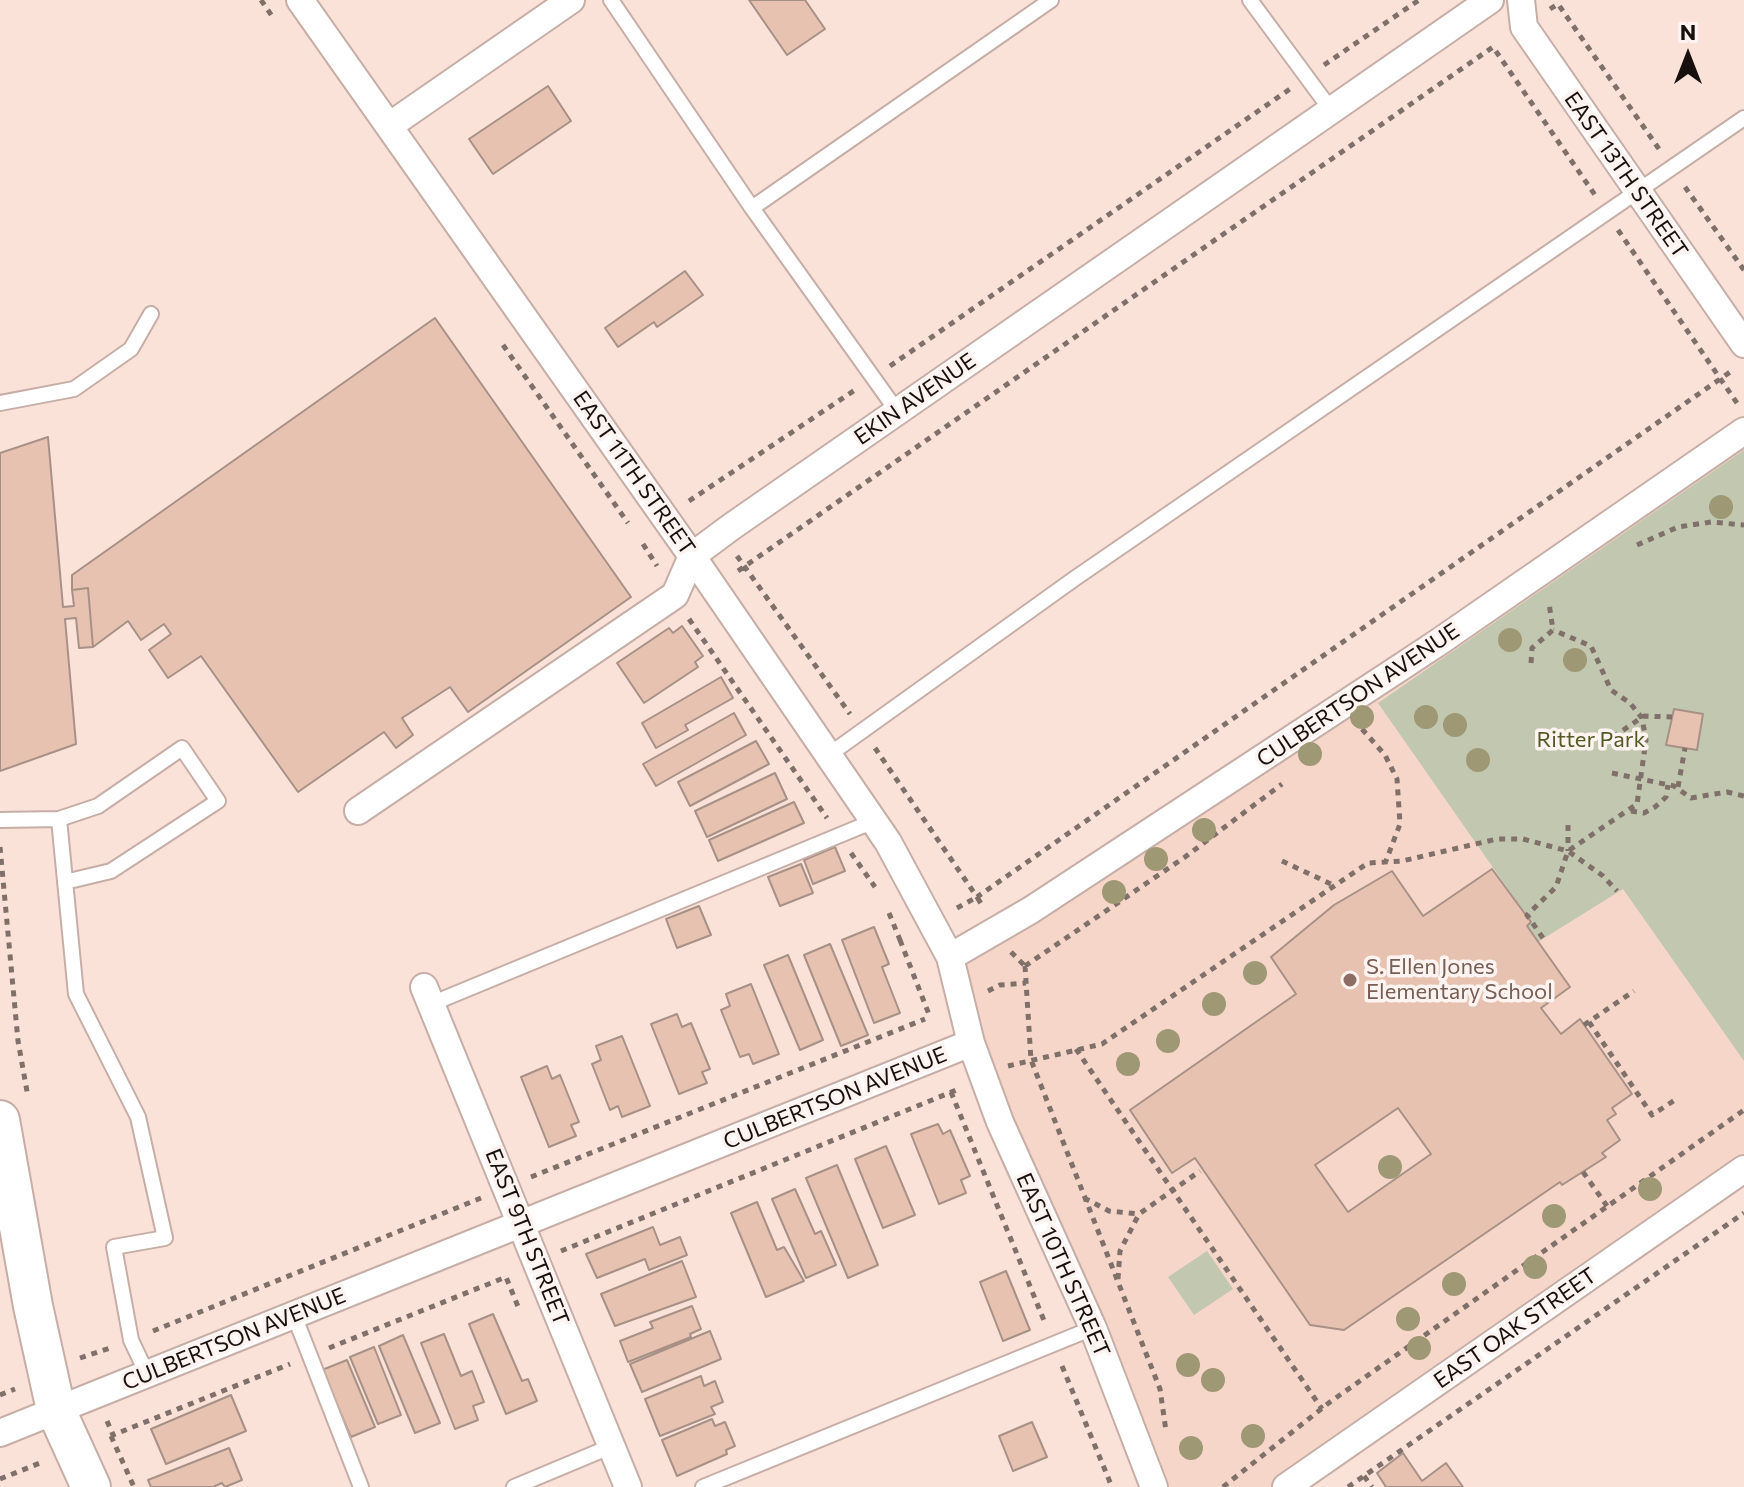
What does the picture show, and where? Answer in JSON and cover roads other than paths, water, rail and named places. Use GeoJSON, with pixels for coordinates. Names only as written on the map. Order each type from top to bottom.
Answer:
{"type":"FeatureCollection","features":[{"type":"Feature","properties":{"kind":"street","name":"EAST 11TH STREET"},"geometry":{"type":"LineString","coordinates":[[300,0],[830,754],[874,821],[950,957]]}},
{"type":"Feature","properties":{"kind":"street"},"geometry":{"type":"LineString","coordinates":[[389,126],[571,0]]}},
{"type":"Feature","properties":{"kind":"street","name":"EKIN AVENUE"},"geometry":{"type":"LineString","coordinates":[[358,811],[675,595],[692,556],[720,535],[1490,0]]}},
{"type":"Feature","properties":{"kind":"street","name":"EAST 13TH STREET"},"geometry":{"type":"LineString","coordinates":[[1521,0],[1524,27],[1744,344]]}},
{"type":"Feature","properties":{"kind":"street","name":"CULBERTSON AVENUE"},"geometry":{"type":"LineString","coordinates":[[0,1433],[971,1043],[950,957],[1031,910],[1424,652],[1744,431]]}},
{"type":"Feature","properties":{"kind":"street","name":"EAST 9TH STREET"},"geometry":{"type":"LineString","coordinates":[[427,996],[628,1487]]}},
{"type":"Feature","properties":{"kind":"street","name":"EAST 10TH STREET"},"geometry":{"type":"LineString","coordinates":[[971,1043],[1017,1163],[1093,1328],[1154,1487]]}},
{"type":"Feature","properties":{"kind":"street"},"geometry":{"type":"LineString","coordinates":[[15,1111],[33,1306],[56,1410],[91,1487]]}},
{"type":"Feature","properties":{"kind":"street","name":"EAST OAK STREET"},"geometry":{"type":"LineString","coordinates":[[1286,1487],[1322,1477],[1744,1169]]}},
{"type":"Feature","properties":{"kind":"lane"},"geometry":{"type":"LineString","coordinates":[[611,0],[752,208],[897,411]]}},
{"type":"Feature","properties":{"kind":"lane"},"geometry":{"type":"LineString","coordinates":[[752,208],[1051,0]]}},
{"type":"Feature","properties":{"kind":"lane"},"geometry":{"type":"LineString","coordinates":[[1250,0],[1331,110]]}},
{"type":"Feature","properties":{"kind":"lane"},"geometry":{"type":"LineString","coordinates":[[830,754],[1074,579],[1744,118]]}},
{"type":"Feature","properties":{"kind":"lane"},"geometry":{"type":"LineString","coordinates":[[0,403],[74,389],[131,349],[151,314]]}},
{"type":"Feature","properties":{"kind":"lane"},"geometry":{"type":"LineString","coordinates":[[0,820],[59,819],[98,806],[182,748],[218,801],[111,871],[65,882]]}},
{"type":"Feature","properties":{"kind":"lane"},"geometry":{"type":"LineString","coordinates":[[59,819],[76,994],[138,1117],[165,1238],[114,1247],[131,1340],[147,1374]]}},
{"type":"Feature","properties":{"kind":"lane"},"geometry":{"type":"LineString","coordinates":[[427,996],[874,821]]}},
{"type":"Feature","properties":{"kind":"lane"},"geometry":{"type":"LineString","coordinates":[[294,1315],[361,1487]]}},
{"type":"Feature","properties":{"kind":"lane"},"geometry":{"type":"LineString","coordinates":[[703,1487],[1093,1328]]}},
{"type":"Feature","properties":{"kind":"lane"},"geometry":{"type":"LineString","coordinates":[[514,1487],[612,1446]]}},
{"type":"Feature","properties":{"kind":"place","name":"S. Ellen Jones Elementary School"},"geometry":{"type":"Point","coordinates":[1350,980]}},
{"type":"Feature","properties":{"kind":"park label","name":"Ritter Park"},"geometry":{"type":"Point","coordinates":[1591,740]}}]}
